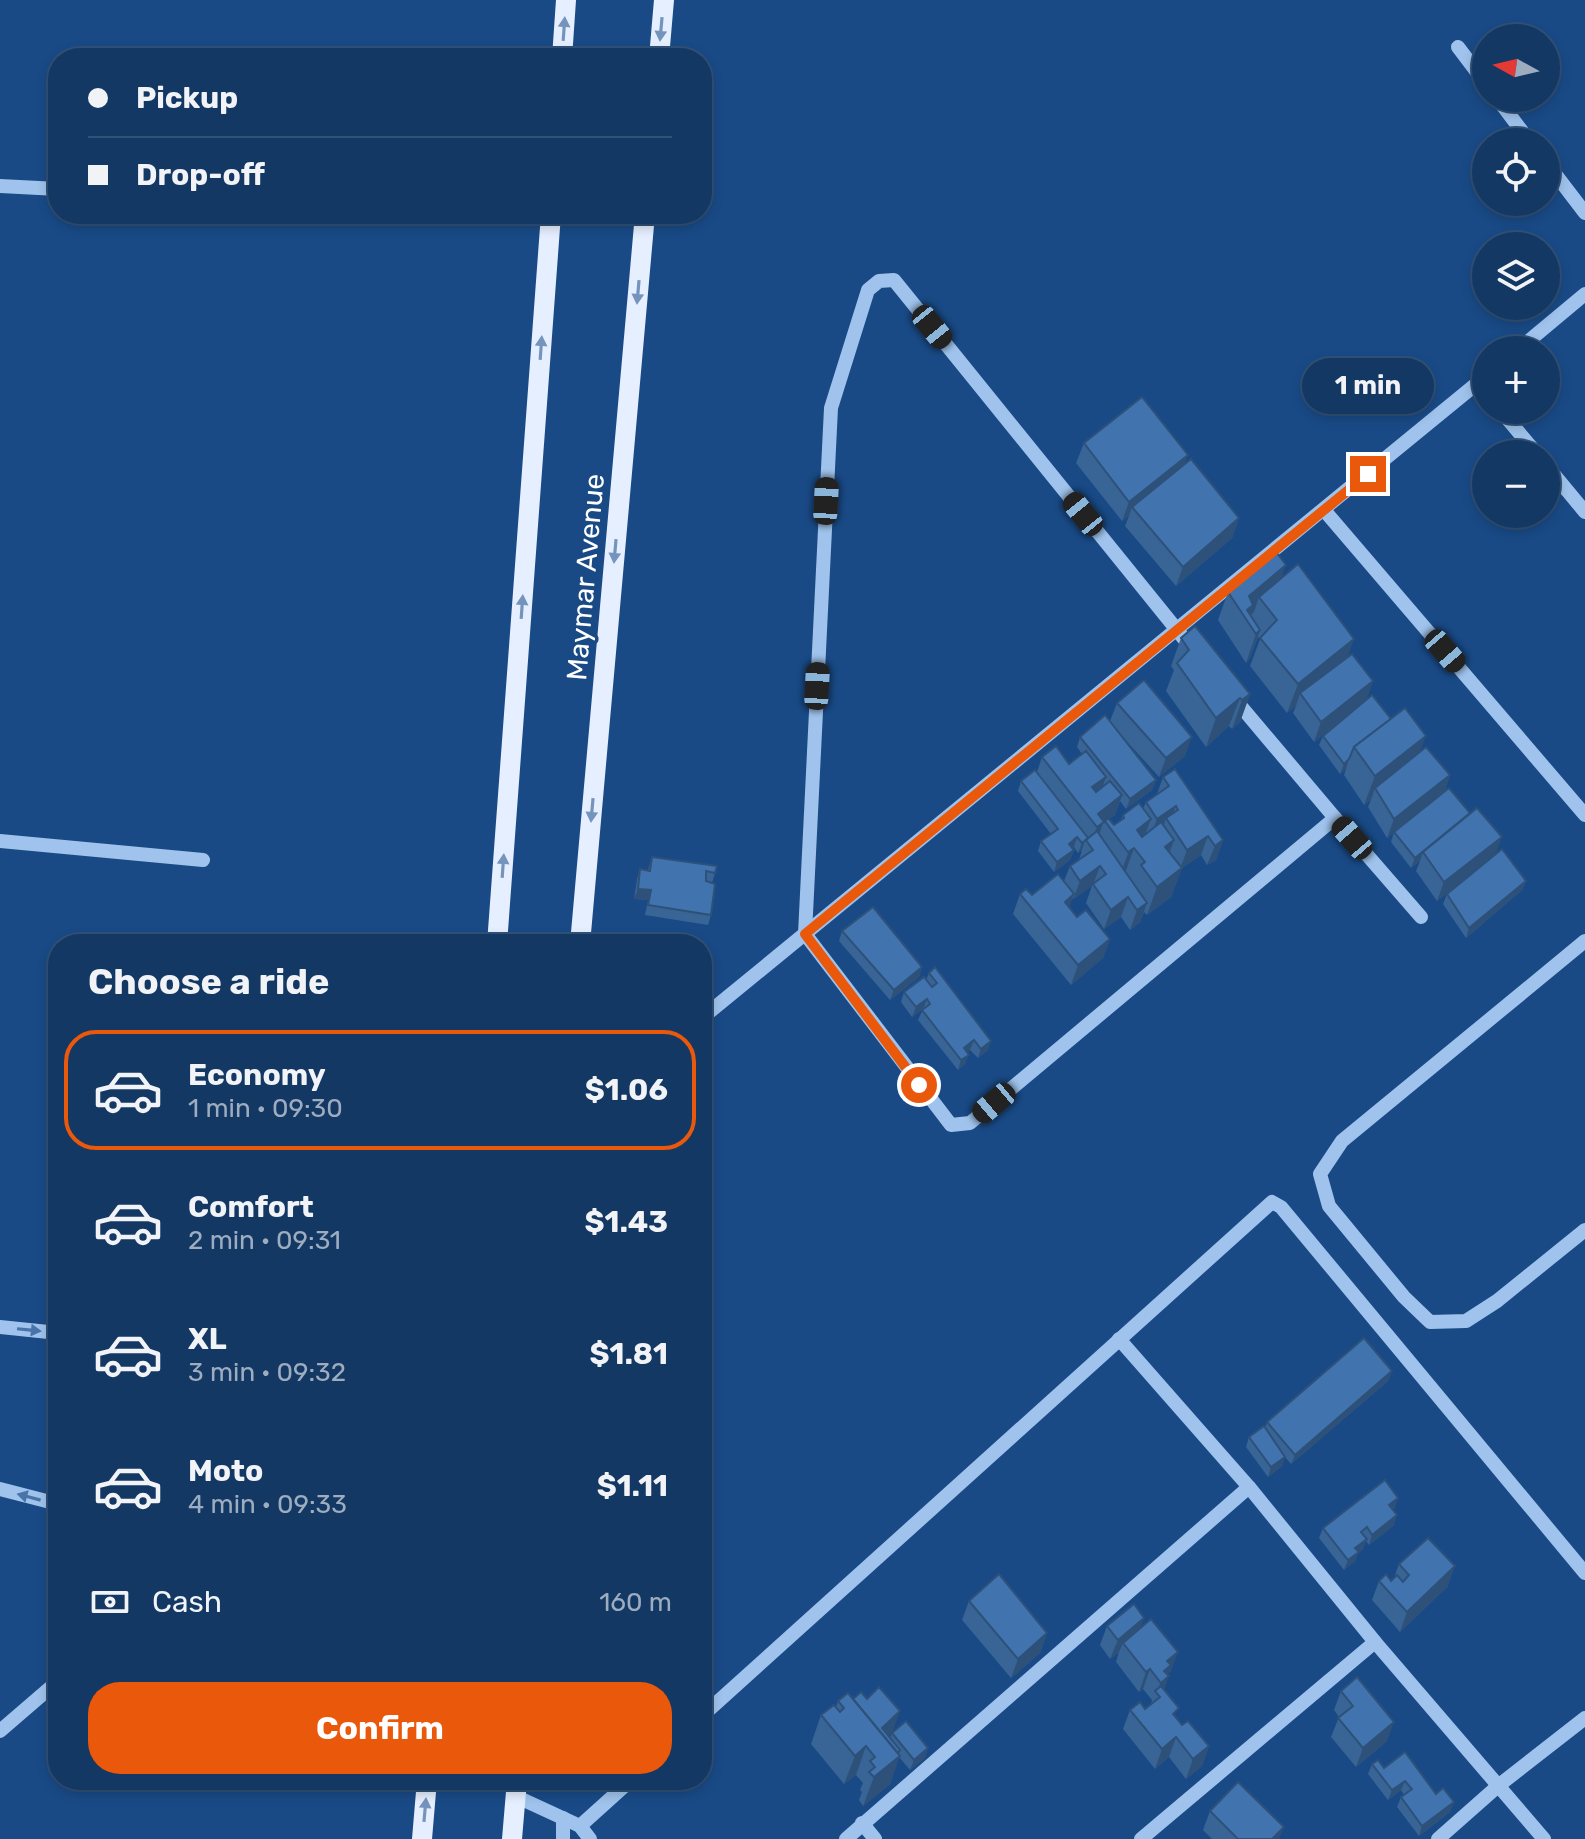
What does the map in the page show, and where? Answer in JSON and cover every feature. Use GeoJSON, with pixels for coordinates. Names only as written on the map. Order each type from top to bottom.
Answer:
{"type":"FeatureCollection","features":[{"type":"Feature","properties":{"kind":"main road"},"geometry":{"type":"LineString","coordinates":[[563,48],[566,0]]}},
{"type":"Feature","properties":{"kind":"main road"},"geometry":{"type":"LineString","coordinates":[[660,48],[664,0]]}},
{"type":"Feature","properties":{"kind":"main road"},"geometry":{"type":"LineString","coordinates":[[498,934],[550,224]]}},
{"type":"Feature","properties":{"kind":"main road","name":"Maymar Avenue"},"geometry":{"type":"LineString","coordinates":[[581,934],[644,224]]}},
{"type":"Feature","properties":{"kind":"main road"},"geometry":{"type":"LineString","coordinates":[[422,1839],[426,1790]]}},
{"type":"Feature","properties":{"kind":"main road"},"geometry":{"type":"LineString","coordinates":[[512,1839],[516,1790]]}},
{"type":"Feature","properties":{"kind":"street"},"geometry":{"type":"LineString","coordinates":[[1458,47],[1472,66]]}},
{"type":"Feature","properties":{"kind":"street"},"geometry":{"type":"LineString","coordinates":[[1560,180],[1585,213]]}},
{"type":"Feature","properties":{"kind":"street"},"geometry":{"type":"LineString","coordinates":[[0,186],[48,188]]}},
{"type":"Feature","properties":{"kind":"street"},"geometry":{"type":"LineString","coordinates":[[1207,666],[894,280],[879,281],[868,290],[831,408],[805,934],[951,1125],[970,1123],[1335,818]]}},
{"type":"Feature","properties":{"kind":"street"},"geometry":{"type":"LineString","coordinates":[[1535,336],[1585,294]]}},
{"type":"Feature","properties":{"kind":"street"},"geometry":{"type":"LineString","coordinates":[[712,1010],[1472,393]]}},
{"type":"Feature","properties":{"kind":"street"},"geometry":{"type":"LineString","coordinates":[[1512,424],[1525,440]]}},
{"type":"Feature","properties":{"kind":"street"},"geometry":{"type":"LineString","coordinates":[[1560,482],[1585,512]]}},
{"type":"Feature","properties":{"kind":"street"},"geometry":{"type":"LineString","coordinates":[[1324,510],[1585,815]]}},
{"type":"Feature","properties":{"kind":"street"},"geometry":{"type":"LineString","coordinates":[[1226,690],[1421,917]]}},
{"type":"Feature","properties":{"kind":"street"},"geometry":{"type":"LineString","coordinates":[[0,841],[203,860]]}},
{"type":"Feature","properties":{"kind":"street"},"geometry":{"type":"LineString","coordinates":[[1585,941],[1342,1141],[1320,1174],[1329,1206],[1404,1297],[1430,1322],[1466,1321],[1497,1301],[1585,1230]]}},
{"type":"Feature","properties":{"kind":"street"},"geometry":{"type":"LineString","coordinates":[[712,1707],[1272,1202],[1281,1207],[1585,1573]]}},
{"type":"Feature","properties":{"kind":"street"},"geometry":{"type":"LineString","coordinates":[[0,1327],[48,1332]]}},
{"type":"Feature","properties":{"kind":"street"},"geometry":{"type":"LineString","coordinates":[[1119,1339],[1249,1487],[1375,1642],[1544,1839]]}},
{"type":"Feature","properties":{"kind":"street"},"geometry":{"type":"LineString","coordinates":[[846,1839],[1249,1487]]}},
{"type":"Feature","properties":{"kind":"street"},"geometry":{"type":"LineString","coordinates":[[0,1489],[48,1501]]}},
{"type":"Feature","properties":{"kind":"street"},"geometry":{"type":"LineString","coordinates":[[1141,1839],[1375,1642]]}},
{"type":"Feature","properties":{"kind":"street"},"geometry":{"type":"LineString","coordinates":[[0,1731],[48,1690]]}},
{"type":"Feature","properties":{"kind":"street"},"geometry":{"type":"LineString","coordinates":[[1438,1839],[1498,1786],[1585,1718]]}},
{"type":"Feature","properties":{"kind":"street"},"geometry":{"type":"LineString","coordinates":[[519,1790],[580,1826],[590,1839]]}},
{"type":"Feature","properties":{"kind":"street"},"geometry":{"type":"LineString","coordinates":[[580,1826],[620,1790]]}},
{"type":"Feature","properties":{"kind":"street"},"geometry":{"type":"LineString","coordinates":[[563,1818],[563,1839]]}},
{"type":"Feature","properties":{"kind":"street"},"geometry":{"type":"LineString","coordinates":[[862,1823],[875,1839]]}},
{"type":"Feature","properties":{"kind":"building"},"geometry":{"type":"Polygon","coordinates":[[[1142,397],[1188,455],[1129,502],[1084,443],[1142,397]]]}},
{"type":"Feature","properties":{"kind":"building"},"geometry":{"type":"Polygon","coordinates":[[[1191,459],[1239,518],[1183,567],[1132,507],[1191,459]]]}},
{"type":"Feature","properties":{"kind":"building"},"geometry":{"type":"Polygon","coordinates":[[[1277,553],[1286,565],[1249,596],[1253,605],[1247,610],[1260,630],[1256,634],[1228,592],[1277,553]]]}},
{"type":"Feature","properties":{"kind":"building"},"geometry":{"type":"Polygon","coordinates":[[[1298,564],[1354,639],[1298,684],[1260,638],[1277,620],[1259,597],[1298,564]]]}},
{"type":"Feature","properties":{"kind":"building"},"geometry":{"type":"Polygon","coordinates":[[[1195,626],[1250,694],[1242,700],[1240,698],[1216,718],[1177,663],[1189,650],[1181,638],[1195,626]]]}},
{"type":"Feature","properties":{"kind":"building"},"geometry":{"type":"Polygon","coordinates":[[[1352,654],[1373,681],[1321,722],[1300,693],[1352,654]]]}},
{"type":"Feature","properties":{"kind":"building"},"geometry":{"type":"Polygon","coordinates":[[[1144,680],[1192,737],[1166,758],[1117,703],[1144,680]]]}},
{"type":"Feature","properties":{"kind":"building"},"geometry":{"type":"Polygon","coordinates":[[[1372,695],[1391,719],[1354,747],[1344,764],[1323,736],[1372,695]]]}},
{"type":"Feature","properties":{"kind":"building"},"geometry":{"type":"Polygon","coordinates":[[[1405,708],[1426,736],[1375,776],[1354,747],[1405,708]]]}},
{"type":"Feature","properties":{"kind":"building"},"geometry":{"type":"Polygon","coordinates":[[[1105,715],[1156,780],[1130,799],[1080,737],[1105,715]]]}},
{"type":"Feature","properties":{"kind":"building"},"geometry":{"type":"Polygon","coordinates":[[[1056,746],[1069,764],[1086,751],[1106,777],[1092,787],[1096,792],[1110,781],[1122,795],[1098,814],[1104,822],[1097,827],[1042,757],[1056,746]]]}},
{"type":"Feature","properties":{"kind":"building"},"geometry":{"type":"Polygon","coordinates":[[[1426,747],[1450,775],[1394,819],[1375,788],[1426,747]]]}},
{"type":"Feature","properties":{"kind":"building"},"geometry":{"type":"Polygon","coordinates":[[[1175,769],[1223,840],[1215,846],[1208,836],[1187,850],[1166,818],[1178,810],[1176,806],[1157,819],[1146,802],[1169,786],[1163,777],[1175,769]]]}},
{"type":"Feature","properties":{"kind":"building"},"geometry":{"type":"Polygon","coordinates":[[[1035,770],[1088,838],[1082,843],[1077,837],[1069,844],[1074,850],[1057,862],[1041,841],[1058,829],[1021,781],[1035,770]]]}},
{"type":"Feature","properties":{"kind":"building"},"geometry":{"type":"Polygon","coordinates":[[[1449,788],[1470,813],[1415,858],[1394,832],[1449,788]]]}},
{"type":"Feature","properties":{"kind":"building"},"geometry":{"type":"Polygon","coordinates":[[[1139,803],[1151,819],[1137,830],[1142,837],[1161,822],[1174,840],[1165,847],[1182,868],[1157,887],[1141,865],[1145,862],[1134,848],[1128,852],[1105,821],[1108,818],[1114,825],[1139,803]]]}},
{"type":"Feature","properties":{"kind":"building"},"geometry":{"type":"Polygon","coordinates":[[[1477,808],[1502,837],[1444,882],[1423,852],[1477,808]]]}},
{"type":"Feature","properties":{"kind":"building"},"geometry":{"type":"Polygon","coordinates":[[[1097,831],[1147,903],[1137,910],[1128,897],[1111,910],[1093,884],[1106,874],[1100,866],[1080,881],[1070,866],[1093,850],[1086,840],[1097,831]]]}},
{"type":"Feature","properties":{"kind":"building"},"geometry":{"type":"Polygon","coordinates":[[[1502,849],[1526,881],[1469,928],[1447,894],[1502,849]]]}},
{"type":"Feature","properties":{"kind":"building"},"geometry":{"type":"Polygon","coordinates":[[[652,857],[717,866],[715,873],[706,871],[706,881],[715,884],[711,915],[648,905],[651,890],[638,889],[640,869],[650,871],[652,857]]]}},
{"type":"Feature","properties":{"kind":"building"},"geometry":{"type":"Polygon","coordinates":[[[1058,874],[1074,894],[1065,902],[1077,917],[1086,910],[1110,939],[1078,965],[1020,894],[1026,889],[1032,895],[1058,874]]]}},
{"type":"Feature","properties":{"kind":"building"},"geometry":{"type":"Polygon","coordinates":[[[873,907],[922,967],[894,990],[842,931],[873,907]]]}},
{"type":"Feature","properties":{"kind":"building"},"geometry":{"type":"Polygon","coordinates":[[[935,967],[991,1041],[981,1049],[974,1040],[964,1048],[969,1055],[961,1060],[922,1010],[930,1004],[927,999],[916,1007],[904,992],[924,977],[932,987],[937,983],[929,973],[935,967]]]}},
{"type":"Feature","properties":{"kind":"building"},"geometry":{"type":"Polygon","coordinates":[[[1364,1338],[1392,1371],[1295,1455],[1267,1422],[1364,1338]]]}},
{"type":"Feature","properties":{"kind":"building"},"geometry":{"type":"Polygon","coordinates":[[[1264,1426],[1285,1457],[1271,1467],[1249,1437],[1264,1426]]]}},
{"type":"Feature","properties":{"kind":"building"},"geometry":{"type":"Polygon","coordinates":[[[1385,1480],[1398,1498],[1389,1505],[1397,1515],[1372,1535],[1367,1527],[1361,1532],[1367,1539],[1355,1548],[1359,1552],[1348,1560],[1323,1528],[1385,1480]]]}},
{"type":"Feature","properties":{"kind":"building"},"geometry":{"type":"Polygon","coordinates":[[[1428,1538],[1455,1566],[1407,1612],[1379,1581],[1386,1574],[1391,1581],[1397,1575],[1403,1582],[1409,1575],[1399,1564],[1428,1538]]]}},
{"type":"Feature","properties":{"kind":"building"},"geometry":{"type":"Polygon","coordinates":[[[999,1574],[1047,1633],[1018,1659],[969,1601],[999,1574]]]}},
{"type":"Feature","properties":{"kind":"building"},"geometry":{"type":"Polygon","coordinates":[[[1134,1604],[1144,1618],[1118,1640],[1107,1626],[1134,1604]]]}},
{"type":"Feature","properties":{"kind":"building"},"geometry":{"type":"Polygon","coordinates":[[[1151,1619],[1178,1652],[1167,1661],[1171,1665],[1164,1671],[1169,1676],[1161,1683],[1150,1669],[1146,1672],[1123,1643],[1151,1619]]]}},
{"type":"Feature","properties":{"kind":"building"},"geometry":{"type":"Polygon","coordinates":[[[1357,1677],[1394,1722],[1363,1748],[1338,1718],[1353,1706],[1341,1691],[1357,1677]]]}},
{"type":"Feature","properties":{"kind":"building"},"geometry":{"type":"Polygon","coordinates":[[[1161,1686],[1179,1708],[1173,1714],[1182,1725],[1188,1721],[1209,1746],[1193,1759],[1176,1737],[1162,1749],[1130,1710],[1140,1702],[1145,1709],[1160,1697],[1155,1691],[1161,1686]]]}},
{"type":"Feature","properties":{"kind":"building"},"geometry":{"type":"Polygon","coordinates":[[[879,1687],[900,1711],[882,1728],[900,1750],[898,1753],[853,1699],[861,1692],[867,1699],[879,1687]]]}},
{"type":"Feature","properties":{"kind":"building"},"geometry":{"type":"Polygon","coordinates":[[[848,1693],[900,1756],[874,1777],[869,1772],[875,1767],[870,1761],[875,1757],[866,1746],[855,1756],[821,1715],[834,1705],[840,1712],[844,1708],[838,1701],[848,1693]]]}},
{"type":"Feature","properties":{"kind":"building"},"geometry":{"type":"Polygon","coordinates":[[[906,1721],[928,1748],[914,1760],[892,1733],[906,1721]]]}},
{"type":"Feature","properties":{"kind":"building"},"geometry":{"type":"Polygon","coordinates":[[[1405,1752],[1436,1794],[1443,1788],[1454,1802],[1422,1826],[1401,1797],[1412,1789],[1405,1781],[1392,1790],[1372,1764],[1378,1760],[1384,1768],[1405,1752]]]}},
{"type":"Feature","properties":{"kind":"building"},"geometry":{"type":"Polygon","coordinates":[[[1238,1782],[1284,1827],[1272,1839],[1238,1839],[1210,1811],[1238,1782]]]}},
{"type":"Feature","properties":{"kind":"route"},"geometry":{"type":"LineString","coordinates":[[919,1085],[805,934],[1368,474]]}}]}
